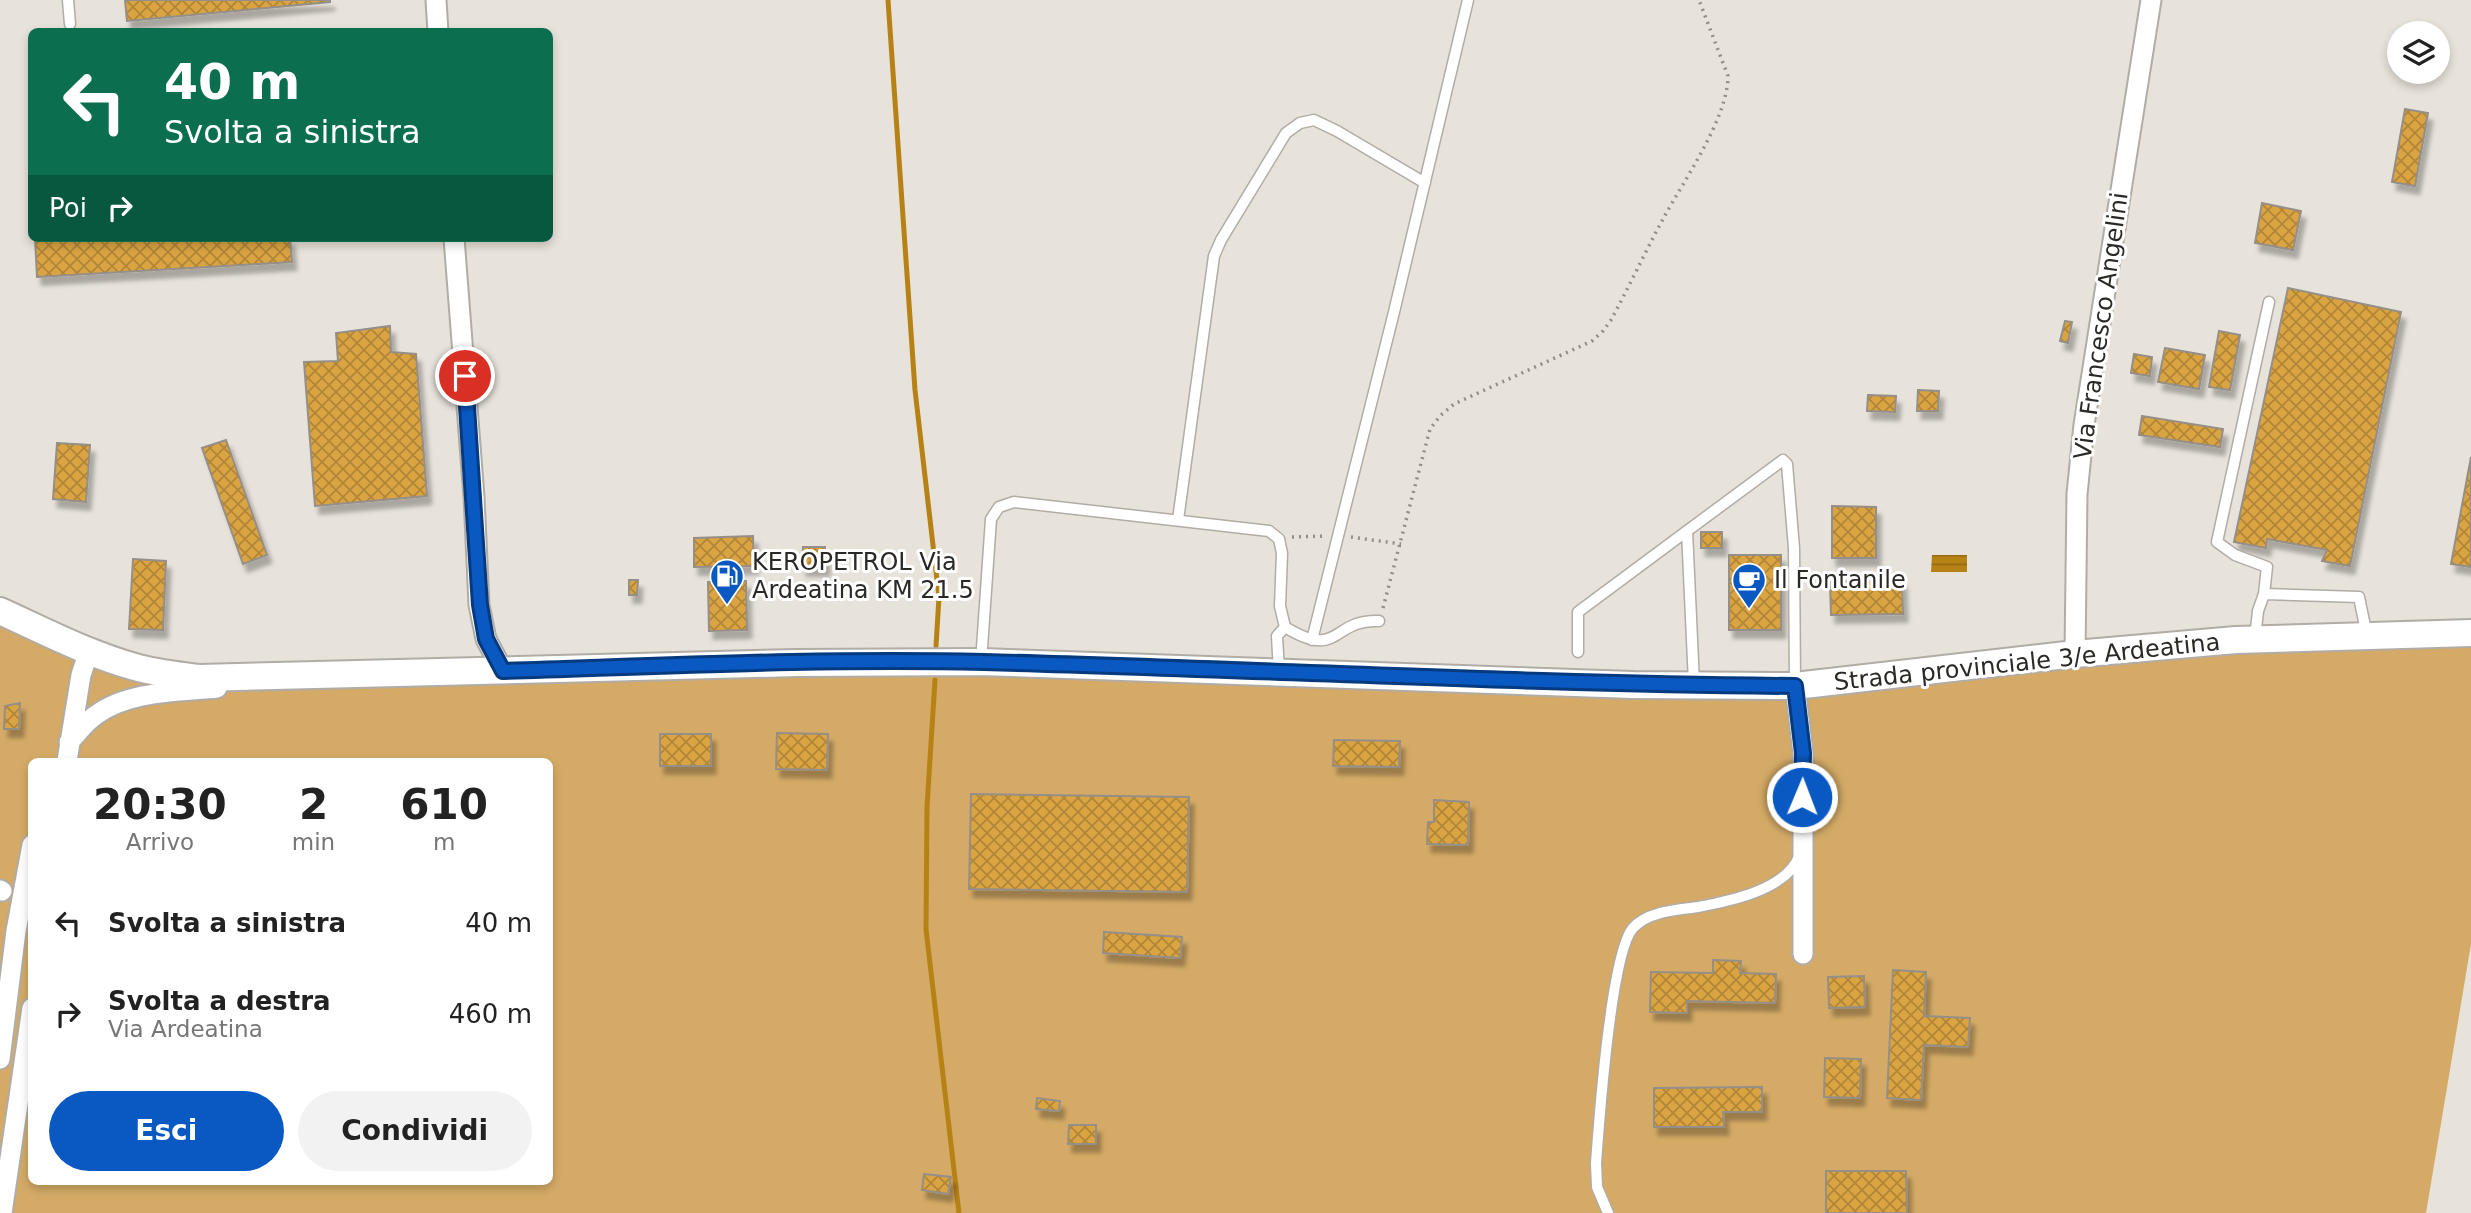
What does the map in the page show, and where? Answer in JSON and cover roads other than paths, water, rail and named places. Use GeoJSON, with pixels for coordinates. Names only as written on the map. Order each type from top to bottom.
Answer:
{"type":"FeatureCollection","features":[{"type":"Feature","properties":{"kind":"main road","name":"Strada provinciale 3/e Ardeatina"},"geometry":{"type":"LineString","coordinates":[[0,611],[89,651],[149,671],[198,678],[797,663],[981,662],[1279,674],[1795,686],[2074,654],[2255,639],[2471,633]]}},
{"type":"Feature","properties":{"kind":"street"},"geometry":{"type":"LineString","coordinates":[[436,0],[438,28]]}},
{"type":"Feature","properties":{"kind":"street","name":"Via Francesco Angelini"},"geometry":{"type":"LineString","coordinates":[[2074,654],[2077,494],[2084,425],[2151,0]]}},
{"type":"Feature","properties":{"kind":"street"},"geometry":{"type":"LineString","coordinates":[[454,242],[480,605],[486,639],[503,671]]}},
{"type":"Feature","properties":{"kind":"street"},"geometry":{"type":"LineString","coordinates":[[68,752],[81,675],[89,651]]}},
{"type":"Feature","properties":{"kind":"street"},"geometry":{"type":"LineString","coordinates":[[68,752],[95,715],[107,707],[134,699],[324,676]]}},
{"type":"Feature","properties":{"kind":"street"},"geometry":{"type":"LineString","coordinates":[[1795,686],[1803,753],[1803,954]]}},
{"type":"Feature","properties":{"kind":"street"},"geometry":{"type":"LineString","coordinates":[[54,758],[76,709]]}},
{"type":"Feature","properties":{"kind":"street"},"geometry":{"type":"LineString","coordinates":[[0,1059],[16,931],[28,866]]}},
{"type":"Feature","properties":{"kind":"street"},"geometry":{"type":"LineString","coordinates":[[2,1213],[28,1035]]}},
{"type":"Feature","properties":{"kind":"lane"},"geometry":{"type":"LineString","coordinates":[[68,0],[70,24]]}},
{"type":"Feature","properties":{"kind":"lane"},"geometry":{"type":"LineString","coordinates":[[1312,640],[1468,0]]}},
{"type":"Feature","properties":{"kind":"lane"},"geometry":{"type":"LineString","coordinates":[[1178,520],[1214,256],[1286,133],[1300,122],[1314,120],[1425,183]]}},
{"type":"Feature","properties":{"kind":"lane"},"geometry":{"type":"LineString","coordinates":[[2255,639],[2267,567],[2235,555],[2217,542],[2269,302]]}},
{"type":"Feature","properties":{"kind":"lane"},"geometry":{"type":"LineString","coordinates":[[1578,652],[1578,612],[1783,460],[1787,464],[1794,548],[1795,686]]}},
{"type":"Feature","properties":{"kind":"lane"},"geometry":{"type":"LineString","coordinates":[[981,662],[991,519],[999,507],[1013,502],[1269,531],[1279,539],[1282,553],[1280,606],[1286,627],[1312,640],[1325,642],[1353,623],[1379,621]]}},
{"type":"Feature","properties":{"kind":"lane"},"geometry":{"type":"LineString","coordinates":[[1687,531],[1694,685]]}},
{"type":"Feature","properties":{"kind":"lane"},"geometry":{"type":"LineString","coordinates":[[2264,594],[2359,597],[2367,636]]}},
{"type":"Feature","properties":{"kind":"lane"},"geometry":{"type":"LineString","coordinates":[[1279,674],[1277,636],[1286,627]]}},
{"type":"Feature","properties":{"kind":"lane"},"geometry":{"type":"LineString","coordinates":[[1608,1213],[1597,1187],[1597,1150],[1613,1003],[1627,937],[1632,928],[1646,918],[1735,898],[1776,883],[1792,869],[1802,848]]}},
{"type":"Feature","properties":{"kind":"waterway"},"geometry":{"type":"LineString","coordinates":[[888,0],[915,390],[939,597],[936,646]]}},
{"type":"Feature","properties":{"kind":"waterway"},"geometry":{"type":"LineString","coordinates":[[935,680],[927,807],[926,929],[959,1213]]}},
{"type":"Feature","properties":{"kind":"place","name":"KEROPETROL Via Ardeatina KM 21.5"},"geometry":{"type":"Point","coordinates":[727,606]}},
{"type":"Feature","properties":{"kind":"place","name":"Il Fontanile"},"geometry":{"type":"Point","coordinates":[1749,610]}}]}
